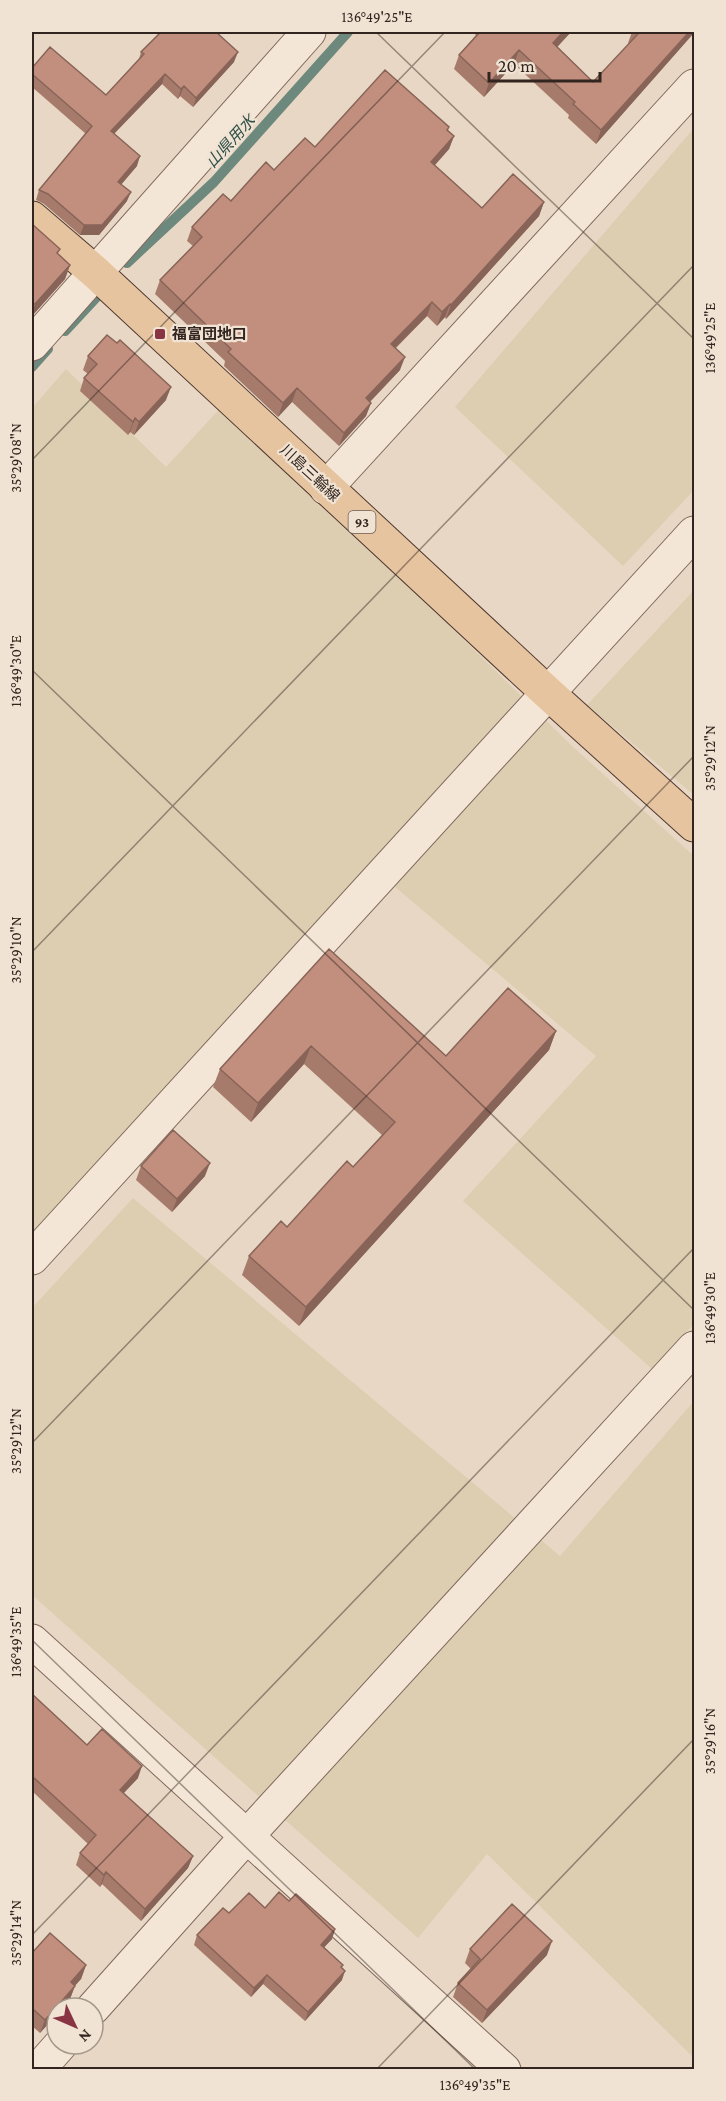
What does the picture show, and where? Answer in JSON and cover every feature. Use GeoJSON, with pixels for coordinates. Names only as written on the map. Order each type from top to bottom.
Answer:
{"type":"FeatureCollection","features":[{"type":"Feature","properties":{"kind":"main road","name":"川島三輪線"},"geometry":{"type":"LineString","coordinates":[[32,218],[95,272],[549,694],[694,825]]}},
{"type":"Feature","properties":{"kind":"street"},"geometry":{"type":"LineString","coordinates":[[32,344],[309,32]]}},
{"type":"Feature","properties":{"kind":"street"},"geometry":{"type":"LineString","coordinates":[[327,489],[694,86]]}},
{"type":"Feature","properties":{"kind":"street"},"geometry":{"type":"LineString","coordinates":[[32,1258],[694,533]]}},
{"type":"Feature","properties":{"kind":"street"},"geometry":{"type":"LineString","coordinates":[[104,1996],[246,1837],[694,1348]]}},
{"type":"Feature","properties":{"kind":"street"},"geometry":{"type":"LineString","coordinates":[[32,1641],[504,2070]]}},
{"type":"Feature","properties":{"kind":"street"},"geometry":{"type":"LineString","coordinates":[[38,2070],[50,2056]]}},
{"type":"Feature","properties":{"kind":"shaded area"},"geometry":{"type":"Polygon","coordinates":[[[694,128],[694,490],[623,566],[455,407],[694,128]]]}},
{"type":"Feature","properties":{"kind":"shaded area"},"geometry":{"type":"Polygon","coordinates":[[[66,369],[166,467],[224,404],[572,746],[694,856],[694,1324],[652,1369],[463,1201],[596,1056],[382,876],[32,1265],[32,408],[66,369]]]}},
{"type":"Feature","properties":{"kind":"shaded area"},"geometry":{"type":"Polygon","coordinates":[[[694,590],[694,795],[587,705],[694,590]]]}},
{"type":"Feature","properties":{"kind":"shaded area"},"geometry":{"type":"Polygon","coordinates":[[[133,1198],[560,1556],[694,1401],[694,2058],[487,1854],[418,1938],[32,1595],[32,1308],[133,1198]]]}},
{"type":"Feature","properties":{"kind":"building"},"geometry":{"type":"Polygon","coordinates":[[[161,32],[216,32],[238,52],[196,98],[184,86],[181,89],[165,74],[111,131],[140,156],[118,182],[131,192],[102,225],[84,225],[48,194],[39,190],[92,126],[32,74],[32,68],[50,47],[106,95],[144,54],[141,52],[161,32]]]}},
{"type":"Feature","properties":{"kind":"building"},"geometry":{"type":"Polygon","coordinates":[[[480,32],[563,32],[553,43],[593,82],[638,34],[635,32],[689,32],[601,130],[573,104],[575,102],[519,50],[489,83],[459,55],[480,32]]]}},
{"type":"Feature","properties":{"kind":"building"},"geometry":{"type":"Polygon","coordinates":[[[385,70],[449,127],[447,130],[454,136],[431,162],[482,208],[513,174],[544,202],[451,305],[442,312],[432,302],[391,344],[405,357],[366,398],[371,403],[344,433],[297,388],[283,403],[228,352],[231,349],[160,280],[202,237],[192,227],[223,194],[231,201],[266,162],[274,170],[305,138],[315,147],[385,70]]]}},
{"type":"Feature","properties":{"kind":"building"},"geometry":{"type":"Polygon","coordinates":[[[32,224],[60,249],[57,253],[70,265],[32,305],[32,224]]]}},
{"type":"Feature","properties":{"kind":"building"},"geometry":{"type":"Polygon","coordinates":[[[107,335],[117,343],[120,340],[171,387],[139,422],[135,418],[133,422],[84,378],[97,364],[88,356],[107,335]]]}},
{"type":"Feature","properties":{"kind":"building"},"geometry":{"type":"Polygon","coordinates":[[[329,949],[446,1056],[508,988],[556,1031],[306,1307],[249,1256],[281,1221],[287,1227],[347,1161],[353,1167],[395,1122],[311,1046],[258,1103],[220,1069],[329,949]]]}},
{"type":"Feature","properties":{"kind":"building"},"geometry":{"type":"Polygon","coordinates":[[[173,1130],[210,1163],[177,1199],[141,1166],[173,1130]]]}},
{"type":"Feature","properties":{"kind":"building"},"geometry":{"type":"Polygon","coordinates":[[[32,1694],[87,1745],[102,1729],[142,1766],[120,1790],[193,1856],[145,1909],[106,1872],[104,1875],[80,1853],[96,1835],[33,1777],[32,1779],[32,1694]]]}},
{"type":"Feature","properties":{"kind":"building"},"geometry":{"type":"Polygon","coordinates":[[[279,1892],[289,1901],[296,1894],[335,1929],[321,1945],[343,1965],[341,1967],[345,1971],[308,2012],[267,1975],[254,1988],[197,1935],[223,1908],[229,1913],[249,1893],[265,1908],[279,1892]]]}},
{"type":"Feature","properties":{"kind":"building"},"geometry":{"type":"Polygon","coordinates":[[[512,1904],[552,1941],[487,2010],[458,1983],[480,1959],[470,1949],[512,1904]]]}},
{"type":"Feature","properties":{"kind":"building"},"geometry":{"type":"Polygon","coordinates":[[[50,1933],[86,1965],[71,1982],[75,1986],[66,1996],[45,1996],[45,2020],[34,2010],[32,2012],[32,1953],[50,1933]]]}},
{"type":"Feature","properties":{"kind":"waterway","name":"山県用水"},"geometry":{"type":"LineString","coordinates":[[127,263],[214,182],[348,32]]}},
{"type":"Feature","properties":{"kind":"waterway","name":"山県用水"},"geometry":{"type":"LineString","coordinates":[[65,331],[104,289]]}},
{"type":"Feature","properties":{"kind":"waterway","name":"山県用水"},"geometry":{"type":"LineString","coordinates":[[32,367],[48,349]]}},
{"type":"Feature","properties":{"kind":"place","name":"福富団地口"},"geometry":{"type":"Point","coordinates":[160,334]}}]}
